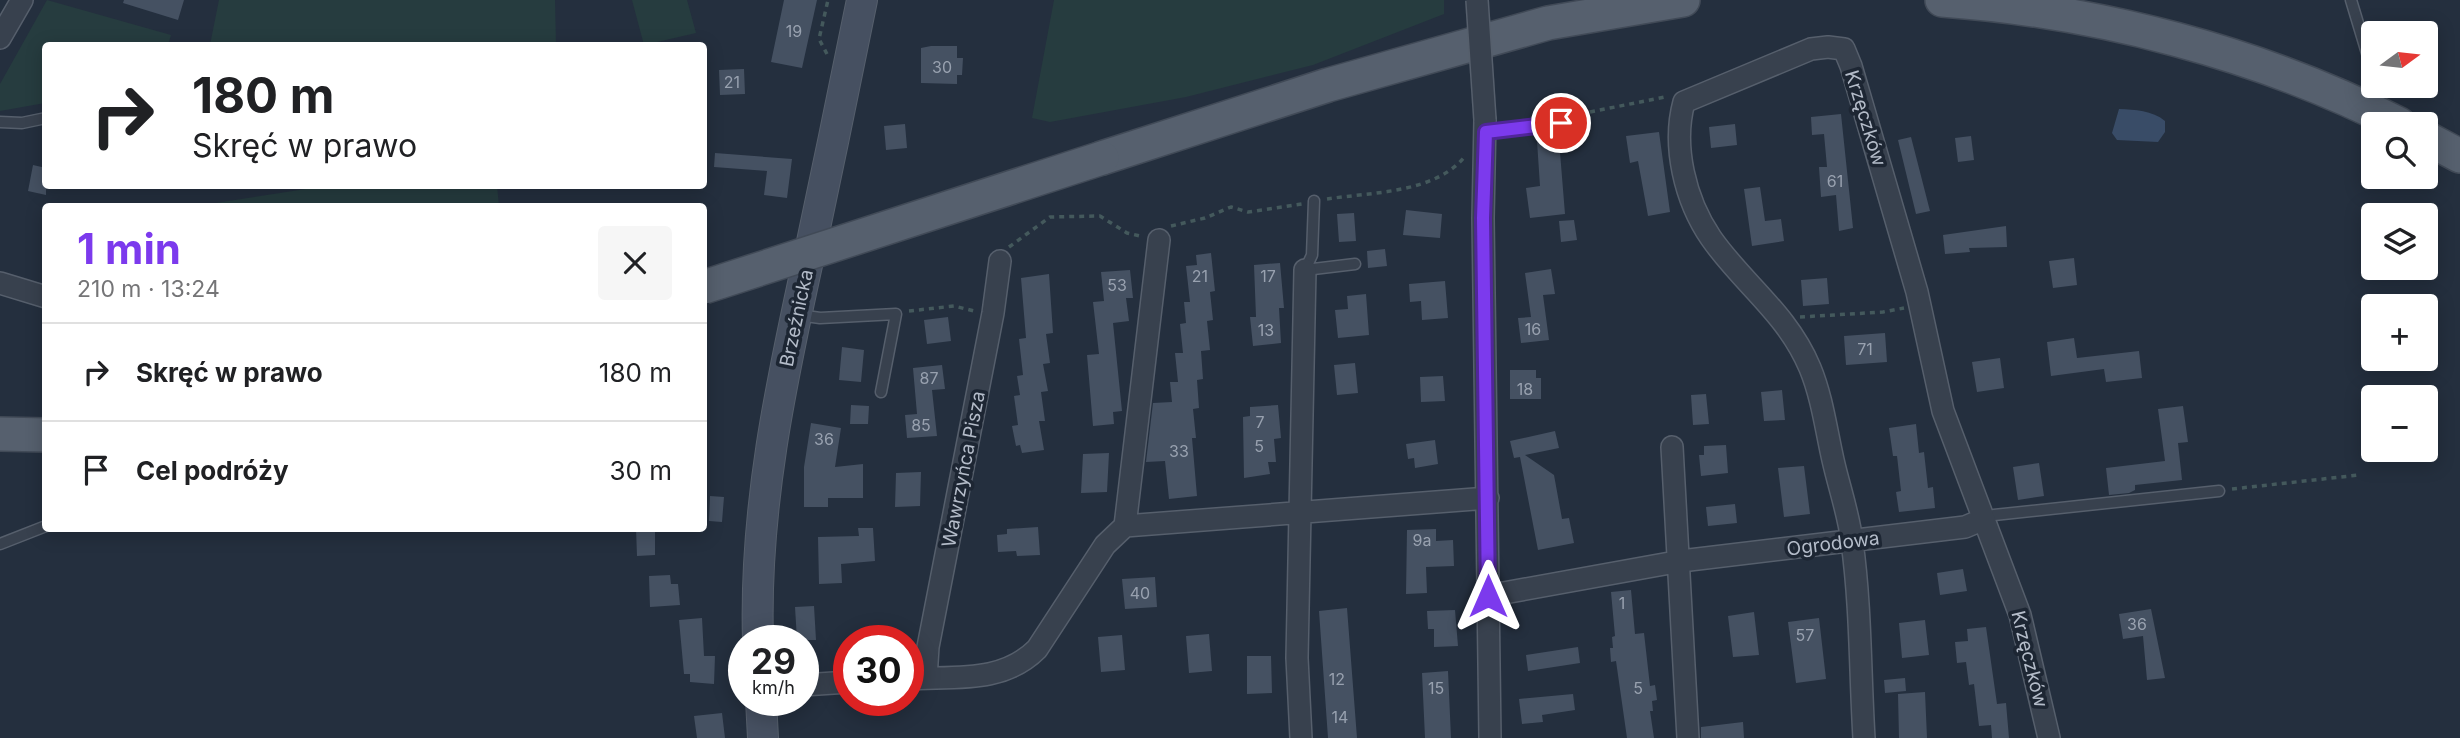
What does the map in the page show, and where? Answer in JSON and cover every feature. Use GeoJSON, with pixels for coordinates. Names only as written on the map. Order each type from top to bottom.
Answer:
{"type":"FeatureCollection","features":[{"type":"Feature","properties":{"kind":"main road"},"geometry":{"type":"LineString","coordinates":[[707,286],[1328,85],[1536,26],[1683,0]]}},
{"type":"Feature","properties":{"kind":"main road"},"geometry":{"type":"LineString","coordinates":[[1942,0],[2015,8],[2186,43],[2383,108]]}},
{"type":"Feature","properties":{"kind":"main road"},"geometry":{"type":"LineString","coordinates":[[2438,144],[2460,156]]}},
{"type":"Feature","properties":{"kind":"main road"},"geometry":{"type":"LineString","coordinates":[[0,434],[42,435]]}},
{"type":"Feature","properties":{"kind":"street"},"geometry":{"type":"LineString","coordinates":[[0,38],[22,0]]}},
{"type":"Feature","properties":{"kind":"street","name":"Brzeźnicka"},"geometry":{"type":"LineString","coordinates":[[758,625],[762,508],[779,398],[862,0]]}},
{"type":"Feature","properties":{"kind":"street"},"geometry":{"type":"LineString","coordinates":[[1477,0],[1485,126],[1483,218],[1490,738]]}},
{"type":"Feature","properties":{"kind":"street","name":"Krzęczków"},"geometry":{"type":"LineString","coordinates":[[1684,102],[1811,50],[1828,47],[1844,49],[1917,292],[1943,411],[2020,615],[2049,738]]}},
{"type":"Feature","properties":{"kind":"street"},"geometry":{"type":"LineString","coordinates":[[1684,102],[1679,120],[1680,150],[1687,186],[1701,220],[1712,239],[1772,305],[1797,341],[1819,394],[1852,541],[1864,738]]}},
{"type":"Feature","properties":{"kind":"street"},"geometry":{"type":"LineString","coordinates":[[1159,240],[1125,526],[1488,498]]}},
{"type":"Feature","properties":{"kind":"street","name":"Wawrzyńca Pisza"},"geometry":{"type":"LineString","coordinates":[[924,658],[993,313],[1000,261]]}},
{"type":"Feature","properties":{"kind":"street"},"geometry":{"type":"LineString","coordinates":[[1301,738],[1297,657],[1305,271]]}},
{"type":"Feature","properties":{"kind":"street"},"geometry":{"type":"LineString","coordinates":[[0,283],[42,296]]}},
{"type":"Feature","properties":{"kind":"street"},"geometry":{"type":"LineString","coordinates":[[1672,447],[1681,561],[1688,738]]}},
{"type":"Feature","properties":{"kind":"street","name":"Ogrodowa"},"geometry":{"type":"LineString","coordinates":[[1488,596],[1681,561],[1965,527],[1984,519]]}},
{"type":"Feature","properties":{"kind":"street","name":"Wawrzyńca Pisza"},"geometry":{"type":"LineString","coordinates":[[924,678],[987,676],[1009,670],[1024,661],[1037,649],[1105,545],[1125,526]]}},
{"type":"Feature","properties":{"kind":"street"},"geometry":{"type":"LineString","coordinates":[[762,716],[763,738]]}},
{"type":"Feature","properties":{"kind":"lane"},"geometry":{"type":"LineString","coordinates":[[2351,0],[2361,33]]}},
{"type":"Feature","properties":{"kind":"lane"},"geometry":{"type":"LineString","coordinates":[[0,122],[22,123],[42,119]]}},
{"type":"Feature","properties":{"kind":"lane"},"geometry":{"type":"LineString","coordinates":[[1485,126],[1582,121]]}},
{"type":"Feature","properties":{"kind":"lane"},"geometry":{"type":"LineString","coordinates":[[1305,271],[1312,255],[1314,201]]}},
{"type":"Feature","properties":{"kind":"lane"},"geometry":{"type":"LineString","coordinates":[[1305,271],[1354,264]]}},
{"type":"Feature","properties":{"kind":"lane"},"geometry":{"type":"LineString","coordinates":[[796,315],[827,318],[897,314],[881,393]]}},
{"type":"Feature","properties":{"kind":"lane"},"geometry":{"type":"LineString","coordinates":[[1984,519],[1994,515],[2219,491]]}},
{"type":"Feature","properties":{"kind":"lane"},"geometry":{"type":"LineString","coordinates":[[0,544],[42,528]]}},
{"type":"Feature","properties":{"kind":"path"},"geometry":{"type":"LineString","coordinates":[[1582,121],[1587,113],[1672,96],[1684,102]]}},
{"type":"Feature","properties":{"kind":"path"},"geometry":{"type":"LineString","coordinates":[[1000,261],[1009,246],[1049,217],[1100,216],[1127,233],[1159,240],[1162,226],[1205,218],[1231,206],[1248,212],[1426,183],[1459,164],[1469,150]]}},
{"type":"Feature","properties":{"kind":"path"},"geometry":{"type":"LineString","coordinates":[[897,314],[954,306],[993,313]]}},
{"type":"Feature","properties":{"kind":"path"},"geometry":{"type":"LineString","coordinates":[[1798,317],[1892,310]]}},
{"type":"Feature","properties":{"kind":"path"},"geometry":{"type":"LineString","coordinates":[[2219,491],[2359,475]]}},
{"type":"Feature","properties":{"kind":"green space"},"geometry":{"type":"Polygon","coordinates":[[[47,0],[171,35],[169,42],[42,42],[42,104],[0,111],[0,84],[47,0]]]}},
{"type":"Feature","properties":{"kind":"green space"},"geometry":{"type":"Polygon","coordinates":[[[219,0],[555,0],[556,42],[211,42],[219,0]]]}},
{"type":"Feature","properties":{"kind":"green space"},"geometry":{"type":"Polygon","coordinates":[[[632,0],[687,0],[696,33],[657,42],[643,42],[632,0]]]}},
{"type":"Feature","properties":{"kind":"green space"},"geometry":{"type":"Polygon","coordinates":[[[1054,0],[1444,0],[1444,14],[1313,65],[1186,97],[1050,122],[1032,118],[1054,0]]]}},
{"type":"Feature","properties":{"kind":"green space"},"geometry":{"type":"Polygon","coordinates":[[[306,189],[497,189],[499,203],[215,203],[306,189]]]}},
{"type":"Feature","properties":{"kind":"water"},"geometry":{"type":"Polygon","coordinates":[[[2119,109],[2155,115],[2165,121],[2165,132],[2158,142],[2117,140],[2112,133],[2119,109]]]}},
{"type":"Feature","properties":{"kind":"building"},"geometry":{"type":"Polygon","coordinates":[[[124,0],[184,0],[178,20],[123,3],[124,0]]]}},
{"type":"Feature","properties":{"kind":"building"},"geometry":{"type":"Polygon","coordinates":[[[784,0],[817,0],[802,68],[771,62],[784,0]]]}},
{"type":"Feature","properties":{"kind":"building"},"geometry":{"type":"Polygon","coordinates":[[[957,46],[957,58],[963,58],[962,75],[957,75],[957,84],[921,83],[921,48],[957,46]]]}},
{"type":"Feature","properties":{"kind":"building"},"geometry":{"type":"Polygon","coordinates":[[[744,69],[745,94],[720,95],[719,70],[744,69]]]}},
{"type":"Feature","properties":{"kind":"building"},"geometry":{"type":"Polygon","coordinates":[[[1841,114],[1853,228],[1839,231],[1836,195],[1821,197],[1819,167],[1827,167],[1824,134],[1812,135],[1811,117],[1841,114]]]}},
{"type":"Feature","properties":{"kind":"building"},"geometry":{"type":"Polygon","coordinates":[[[905,124],[907,148],[886,150],[884,126],[905,124]]]}},
{"type":"Feature","properties":{"kind":"building"},"geometry":{"type":"Polygon","coordinates":[[[1735,124],[1737,145],[1711,148],[1709,127],[1735,124]]]}},
{"type":"Feature","properties":{"kind":"building"},"geometry":{"type":"Polygon","coordinates":[[[1659,132],[1670,212],[1648,216],[1638,161],[1630,163],[1626,136],[1659,132]]]}},
{"type":"Feature","properties":{"kind":"building"},"geometry":{"type":"Polygon","coordinates":[[[1971,136],[1974,160],[1958,162],[1955,138],[1971,136]]]}},
{"type":"Feature","properties":{"kind":"building"},"geometry":{"type":"Polygon","coordinates":[[[1911,137],[1930,211],[1916,214],[1898,140],[1911,137]]]}},
{"type":"Feature","properties":{"kind":"building"},"geometry":{"type":"Polygon","coordinates":[[[1559,140],[1565,214],[1530,218],[1526,188],[1540,186],[1537,141],[1559,140]]]}},
{"type":"Feature","properties":{"kind":"building"},"geometry":{"type":"Polygon","coordinates":[[[715,153],[792,159],[787,198],[764,195],[767,171],[714,167],[715,153]]]}},
{"type":"Feature","properties":{"kind":"building"},"geometry":{"type":"Polygon","coordinates":[[[33,165],[42,167],[42,189],[46,189],[46,195],[28,191],[33,165]]]}},
{"type":"Feature","properties":{"kind":"building"},"geometry":{"type":"Polygon","coordinates":[[[1760,187],[1765,221],[1781,219],[1784,241],[1752,246],[1744,189],[1760,187]]]}},
{"type":"Feature","properties":{"kind":"building"},"geometry":{"type":"Polygon","coordinates":[[[1406,210],[1442,214],[1440,238],[1403,235],[1406,210]]]}},
{"type":"Feature","properties":{"kind":"building"},"geometry":{"type":"Polygon","coordinates":[[[1354,213],[1356,241],[1339,242],[1337,214],[1354,213]]]}},
{"type":"Feature","properties":{"kind":"building"},"geometry":{"type":"Polygon","coordinates":[[[1574,220],[1577,240],[1561,242],[1559,221],[1574,220]]]}},
{"type":"Feature","properties":{"kind":"building"},"geometry":{"type":"Polygon","coordinates":[[[2006,226],[2007,247],[1969,248],[1970,252],[1945,254],[1943,235],[2006,226]]]}},
{"type":"Feature","properties":{"kind":"building"},"geometry":{"type":"Polygon","coordinates":[[[1385,249],[1387,266],[1368,268],[1367,251],[1385,249]]]}},
{"type":"Feature","properties":{"kind":"building"},"geometry":{"type":"Polygon","coordinates":[[[1211,253],[1215,291],[1210,292],[1213,320],[1207,321],[1210,350],[1201,351],[1203,379],[1197,380],[1199,408],[1193,409],[1196,438],[1192,438],[1197,496],[1169,499],[1165,461],[1146,462],[1153,403],[1172,402],[1170,382],[1178,382],[1175,353],[1183,353],[1180,324],[1186,323],[1184,302],[1190,302],[1186,266],[1197,265],[1196,255],[1211,253]]]}},
{"type":"Feature","properties":{"kind":"building"},"geometry":{"type":"Polygon","coordinates":[[[2074,258],[2077,285],[2053,288],[2049,261],[2074,258]]]}},
{"type":"Feature","properties":{"kind":"building"},"geometry":{"type":"Polygon","coordinates":[[[1280,263],[1284,308],[1279,308],[1281,343],[1253,346],[1250,317],[1256,317],[1254,265],[1280,263]]]}},
{"type":"Feature","properties":{"kind":"building"},"geometry":{"type":"Polygon","coordinates":[[[1551,269],[1555,294],[1543,295],[1549,340],[1521,343],[1518,318],[1531,317],[1525,273],[1551,269]]]}},
{"type":"Feature","properties":{"kind":"building"},"geometry":{"type":"Polygon","coordinates":[[[1130,270],[1133,298],[1126,298],[1129,321],[1113,323],[1122,411],[1113,412],[1114,424],[1093,426],[1087,355],[1099,354],[1093,302],[1104,301],[1101,272],[1130,270]]]}},
{"type":"Feature","properties":{"kind":"building"},"geometry":{"type":"Polygon","coordinates":[[[1049,274],[1053,333],[1046,334],[1050,363],[1043,364],[1048,391],[1041,392],[1045,421],[1039,421],[1044,450],[1022,453],[1020,445],[1016,446],[1012,426],[1018,425],[1014,396],[1020,395],[1017,376],[1023,375],[1019,339],[1026,338],[1021,278],[1049,274]]]}},
{"type":"Feature","properties":{"kind":"building"},"geometry":{"type":"Polygon","coordinates":[[[1827,278],[1829,304],[1803,306],[1801,280],[1827,278]]]}},
{"type":"Feature","properties":{"kind":"building"},"geometry":{"type":"Polygon","coordinates":[[[1445,281],[1448,318],[1422,320],[1421,301],[1410,302],[1409,284],[1445,281]]]}},
{"type":"Feature","properties":{"kind":"building"},"geometry":{"type":"Polygon","coordinates":[[[1366,294],[1369,335],[1338,338],[1335,310],[1348,309],[1347,296],[1366,294]]]}},
{"type":"Feature","properties":{"kind":"building"},"geometry":{"type":"Polygon","coordinates":[[[948,317],[951,341],[927,344],[924,320],[948,317]]]}},
{"type":"Feature","properties":{"kind":"building"},"geometry":{"type":"Polygon","coordinates":[[[1885,333],[1887,362],[1846,365],[1844,336],[1885,333]]]}},
{"type":"Feature","properties":{"kind":"building"},"geometry":{"type":"Polygon","coordinates":[[[2074,338],[2077,358],[2139,351],[2142,378],[2106,382],[2104,369],[2051,376],[2047,342],[2074,338]]]}},
{"type":"Feature","properties":{"kind":"building"},"geometry":{"type":"Polygon","coordinates":[[[842,347],[864,350],[861,382],[839,380],[842,347]]]}},
{"type":"Feature","properties":{"kind":"building"},"geometry":{"type":"Polygon","coordinates":[[[2000,358],[2004,388],[1977,392],[1972,362],[2000,358]]]}},
{"type":"Feature","properties":{"kind":"building"},"geometry":{"type":"Polygon","coordinates":[[[1355,363],[1358,393],[1337,395],[1334,365],[1355,363]]]}},
{"type":"Feature","properties":{"kind":"building"},"geometry":{"type":"Polygon","coordinates":[[[942,365],[945,389],[932,390],[937,436],[907,438],[905,415],[917,414],[913,368],[942,365]]]}},
{"type":"Feature","properties":{"kind":"building"},"geometry":{"type":"Polygon","coordinates":[[[1510,370],[1536,370],[1536,378],[1541,378],[1541,399],[1510,399],[1510,370]]]}},
{"type":"Feature","properties":{"kind":"building"},"geometry":{"type":"Polygon","coordinates":[[[1443,376],[1445,401],[1421,402],[1420,377],[1443,376]]]}},
{"type":"Feature","properties":{"kind":"building"},"geometry":{"type":"Polygon","coordinates":[[[1782,390],[1785,420],[1764,421],[1761,392],[1782,390]]]}},
{"type":"Feature","properties":{"kind":"building"},"geometry":{"type":"Polygon","coordinates":[[[1706,394],[1709,424],[1693,425],[1691,395],[1706,394]]]}},
{"type":"Feature","properties":{"kind":"building"},"geometry":{"type":"Polygon","coordinates":[[[851,405],[869,406],[868,424],[850,424],[851,405]]]}},
{"type":"Feature","properties":{"kind":"building"},"geometry":{"type":"Polygon","coordinates":[[[1278,405],[1281,438],[1274,439],[1276,462],[1268,462],[1270,474],[1244,478],[1243,417],[1250,416],[1250,407],[1278,405]]]}},
{"type":"Feature","properties":{"kind":"building"},"geometry":{"type":"Polygon","coordinates":[[[2183,406],[2188,442],[2178,443],[2182,480],[2135,485],[2135,490],[2129,493],[2109,495],[2106,468],[2165,461],[2158,409],[2183,406]]]}},
{"type":"Feature","properties":{"kind":"building"},"geometry":{"type":"Polygon","coordinates":[[[811,423],[841,428],[835,467],[863,464],[863,498],[828,498],[828,507],[804,507],[804,467],[811,423]]]}},
{"type":"Feature","properties":{"kind":"building"},"geometry":{"type":"Polygon","coordinates":[[[1916,424],[1919,453],[1924,452],[1928,488],[1933,487],[1935,508],[1899,512],[1896,492],[1901,491],[1897,456],[1893,456],[1889,428],[1916,424]]]}},
{"type":"Feature","properties":{"kind":"building"},"geometry":{"type":"Polygon","coordinates":[[[1555,431],[1559,448],[1525,455],[1554,475],[1562,519],[1569,518],[1574,543],[1538,550],[1520,457],[1514,458],[1510,441],[1555,431]]]}},
{"type":"Feature","properties":{"kind":"building"},"geometry":{"type":"Polygon","coordinates":[[[1435,440],[1438,464],[1415,468],[1414,458],[1408,459],[1406,444],[1435,440]]]}},
{"type":"Feature","properties":{"kind":"building"},"geometry":{"type":"Polygon","coordinates":[[[1726,445],[1728,473],[1701,476],[1699,455],[1704,455],[1704,446],[1726,445]]]}},
{"type":"Feature","properties":{"kind":"building"},"geometry":{"type":"Polygon","coordinates":[[[1109,453],[1107,492],[1081,493],[1083,454],[1109,453]]]}},
{"type":"Feature","properties":{"kind":"building"},"geometry":{"type":"Polygon","coordinates":[[[2039,463],[2044,496],[2018,500],[2013,467],[2039,463]]]}},
{"type":"Feature","properties":{"kind":"building"},"geometry":{"type":"Polygon","coordinates":[[[1804,466],[1810,514],[1784,517],[1778,468],[1804,466]]]}},
{"type":"Feature","properties":{"kind":"building"},"geometry":{"type":"Polygon","coordinates":[[[921,472],[920,506],[895,507],[896,473],[921,472]]]}},
{"type":"Feature","properties":{"kind":"building"},"geometry":{"type":"Polygon","coordinates":[[[710,496],[724,497],[722,522],[709,521],[710,496]]]}},
{"type":"Feature","properties":{"kind":"building"},"geometry":{"type":"Polygon","coordinates":[[[1735,504],[1737,523],[1708,526],[1706,507],[1735,504]]]}},
{"type":"Feature","properties":{"kind":"building"},"geometry":{"type":"Polygon","coordinates":[[[1038,527],[1040,555],[1017,556],[1016,551],[998,552],[997,535],[1007,534],[1007,529],[1038,527]]]}},
{"type":"Feature","properties":{"kind":"building"},"geometry":{"type":"Polygon","coordinates":[[[858,528],[873,528],[875,561],[841,564],[842,583],[819,584],[818,537],[859,536],[858,528]]]}},
{"type":"Feature","properties":{"kind":"building"},"geometry":{"type":"Polygon","coordinates":[[[1436,529],[1436,541],[1453,540],[1454,566],[1426,567],[1427,593],[1406,594],[1407,530],[1436,529]]]}},
{"type":"Feature","properties":{"kind":"building"},"geometry":{"type":"Polygon","coordinates":[[[636,532],[655,532],[655,555],[637,556],[636,532]]]}},
{"type":"Feature","properties":{"kind":"building"},"geometry":{"type":"Polygon","coordinates":[[[1963,569],[1967,591],[1940,595],[1937,573],[1963,569]]]}},
{"type":"Feature","properties":{"kind":"building"},"geometry":{"type":"Polygon","coordinates":[[[670,575],[671,584],[678,584],[680,605],[650,607],[649,576],[670,575]]]}},
{"type":"Feature","properties":{"kind":"building"},"geometry":{"type":"Polygon","coordinates":[[[1155,577],[1157,607],[1125,609],[1122,579],[1155,577]]]}},
{"type":"Feature","properties":{"kind":"building"},"geometry":{"type":"Polygon","coordinates":[[[1631,590],[1635,634],[1644,633],[1650,686],[1655,685],[1657,700],[1652,701],[1653,711],[1650,711],[1654,738],[1627,738],[1616,661],[1611,662],[1610,648],[1613,648],[1612,637],[1615,636],[1611,592],[1631,590]]]}},
{"type":"Feature","properties":{"kind":"building"},"geometry":{"type":"Polygon","coordinates":[[[814,606],[815,625],[796,625],[795,607],[814,606]]]}},
{"type":"Feature","properties":{"kind":"building"},"geometry":{"type":"Polygon","coordinates":[[[1347,608],[1357,738],[1328,738],[1319,611],[1347,608]]]}},
{"type":"Feature","properties":{"kind":"building"},"geometry":{"type":"Polygon","coordinates":[[[2151,609],[2165,678],[2147,680],[2143,636],[2123,639],[2119,614],[2151,609]]]}},
{"type":"Feature","properties":{"kind":"building"},"geometry":{"type":"Polygon","coordinates":[[[1455,610],[1458,646],[1434,647],[1434,629],[1428,629],[1427,611],[1455,610]]]}},
{"type":"Feature","properties":{"kind":"building"},"geometry":{"type":"Polygon","coordinates":[[[1754,612],[1759,655],[1733,657],[1728,616],[1754,612]]]}},
{"type":"Feature","properties":{"kind":"building"},"geometry":{"type":"Polygon","coordinates":[[[702,618],[704,656],[715,656],[714,684],[690,682],[690,674],[684,674],[679,620],[702,618]]]}},
{"type":"Feature","properties":{"kind":"building"},"geometry":{"type":"Polygon","coordinates":[[[1819,618],[1826,679],[1796,683],[1788,622],[1819,618]]]}},
{"type":"Feature","properties":{"kind":"building"},"geometry":{"type":"Polygon","coordinates":[[[1925,620],[1929,655],[1902,658],[1899,623],[1925,620]]]}},
{"type":"Feature","properties":{"kind":"building"},"geometry":{"type":"Polygon","coordinates":[[[1986,627],[1997,704],[2006,703],[2009,738],[1992,738],[1991,725],[1979,726],[1974,684],[1969,685],[1966,662],[1957,663],[1955,642],[1968,641],[1967,629],[1986,627]]]}},
{"type":"Feature","properties":{"kind":"building"},"geometry":{"type":"Polygon","coordinates":[[[1209,634],[1212,671],[1189,673],[1186,636],[1209,634]]]}},
{"type":"Feature","properties":{"kind":"building"},"geometry":{"type":"Polygon","coordinates":[[[1122,635],[1125,670],[1101,672],[1098,637],[1122,635]]]}},
{"type":"Feature","properties":{"kind":"building"},"geometry":{"type":"Polygon","coordinates":[[[1578,647],[1580,663],[1528,671],[1526,655],[1578,647]]]}},
{"type":"Feature","properties":{"kind":"building"},"geometry":{"type":"Polygon","coordinates":[[[1247,656],[1271,656],[1272,693],[1247,694],[1247,656]]]}},
{"type":"Feature","properties":{"kind":"building"},"geometry":{"type":"Polygon","coordinates":[[[1448,671],[1451,738],[1425,738],[1422,673],[1448,671]]]}},
{"type":"Feature","properties":{"kind":"building"},"geometry":{"type":"Polygon","coordinates":[[[1905,678],[1906,691],[1885,693],[1884,680],[1905,678]]]}},
{"type":"Feature","properties":{"kind":"building"},"geometry":{"type":"Polygon","coordinates":[[[1925,692],[1927,738],[1899,738],[1898,694],[1925,692]]]}},
{"type":"Feature","properties":{"kind":"building"},"geometry":{"type":"Polygon","coordinates":[[[1573,694],[1575,710],[1542,715],[1543,722],[1522,724],[1519,699],[1573,694]]]}},
{"type":"Feature","properties":{"kind":"building"},"geometry":{"type":"Polygon","coordinates":[[[722,713],[725,738],[697,738],[694,716],[722,713]]]}},
{"type":"Feature","properties":{"kind":"building"},"geometry":{"type":"Polygon","coordinates":[[[1743,722],[1744,738],[1701,738],[1701,727],[1743,722]]]}},
{"type":"Feature","properties":{"kind":"route"},"geometry":{"type":"LineString","coordinates":[[1488,596],[1483,218],[1486,132],[1561,123]]}}]}
